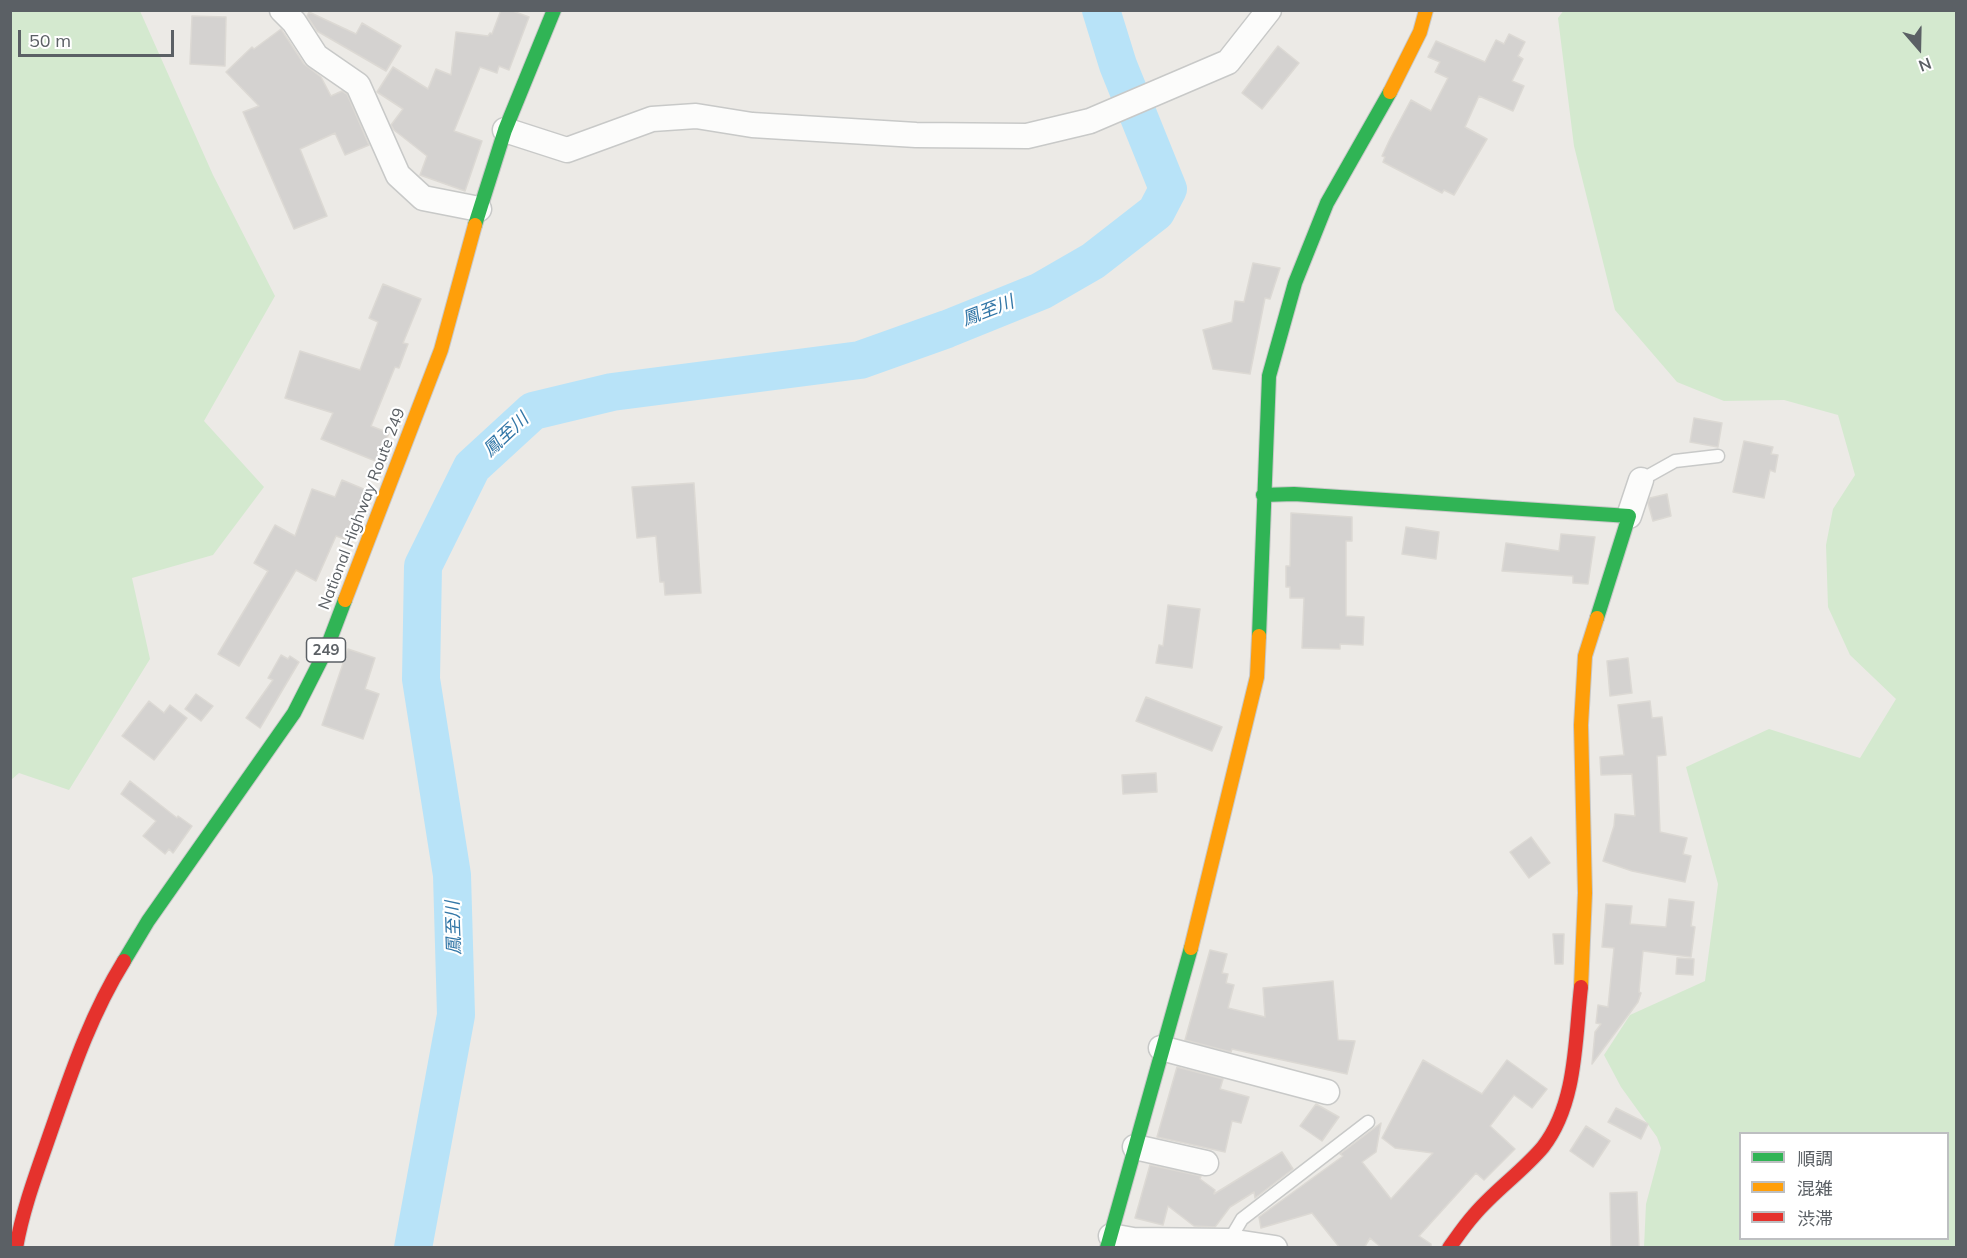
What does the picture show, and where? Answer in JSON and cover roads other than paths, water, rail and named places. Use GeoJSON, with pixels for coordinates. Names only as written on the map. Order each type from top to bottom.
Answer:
{"type":"FeatureCollection","features":[{"type":"Feature","properties":{"kind":"main road","name":"National Highway Route 249"},"geometry":{"type":"LineString","coordinates":[[16,1248],[21,1218],[75,1058],[100,1000],[184,867],[294,713],[326,650],[441,350],[479,209],[505,130],[554,10]]}},
{"type":"Feature","properties":{"kind":"main road"},"geometry":{"type":"LineString","coordinates":[[1109,1242],[1200,913],[1257,677],[1269,376],[1295,283],[1327,203],[1378,115],[1420,32],[1426,10]]}},
{"type":"Feature","properties":{"kind":"main road"},"geometry":{"type":"LineString","coordinates":[[1263,495],[1294,494],[1629,516],[1585,656],[1581,691],[1585,893],[1581,983],[1570,1083],[1560,1113],[1544,1145],[1512,1180],[1474,1214],[1449,1248]]}},
{"type":"Feature","properties":{"kind":"street"},"geometry":{"type":"LineString","coordinates":[[282,10],[294,22],[316,56],[358,85],[398,175],[423,198],[479,209]]}},
{"type":"Feature","properties":{"kind":"street"},"geometry":{"type":"LineString","coordinates":[[505,130],[567,150],[652,118],[696,116],[763,126],[916,135],[1027,136],[1090,122],[1228,62],[1269,10]]}},
{"type":"Feature","properties":{"kind":"street"},"geometry":{"type":"LineString","coordinates":[[1629,516],[1641,480]]}},
{"type":"Feature","properties":{"kind":"street"},"geometry":{"type":"LineString","coordinates":[[1161,1048],[1327,1092]]}},
{"type":"Feature","properties":{"kind":"street"},"geometry":{"type":"LineString","coordinates":[[1135,1147],[1206,1163]]}},
{"type":"Feature","properties":{"kind":"street"},"geometry":{"type":"LineString","coordinates":[[1109,1242],[1229,1241],[1275,1248]]}},
{"type":"Feature","properties":{"kind":"lane"},"geometry":{"type":"LineString","coordinates":[[1641,480],[1675,461],[1718,456]]}},
{"type":"Feature","properties":{"kind":"lane"},"geometry":{"type":"LineString","coordinates":[[1229,1241],[1242,1219],[1368,1122]]}},
{"type":"Feature","properties":{"kind":"waterway","name":"鳳至川"},"geometry":{"type":"LineString","coordinates":[[413,1248],[456,1015],[452,875],[421,679],[423,566],[472,467],[533,411],[612,392],[860,360],[947,329],[1041,291],[1093,261],[1156,212],[1168,189],[1118,65],[1101,10]]}}]}
